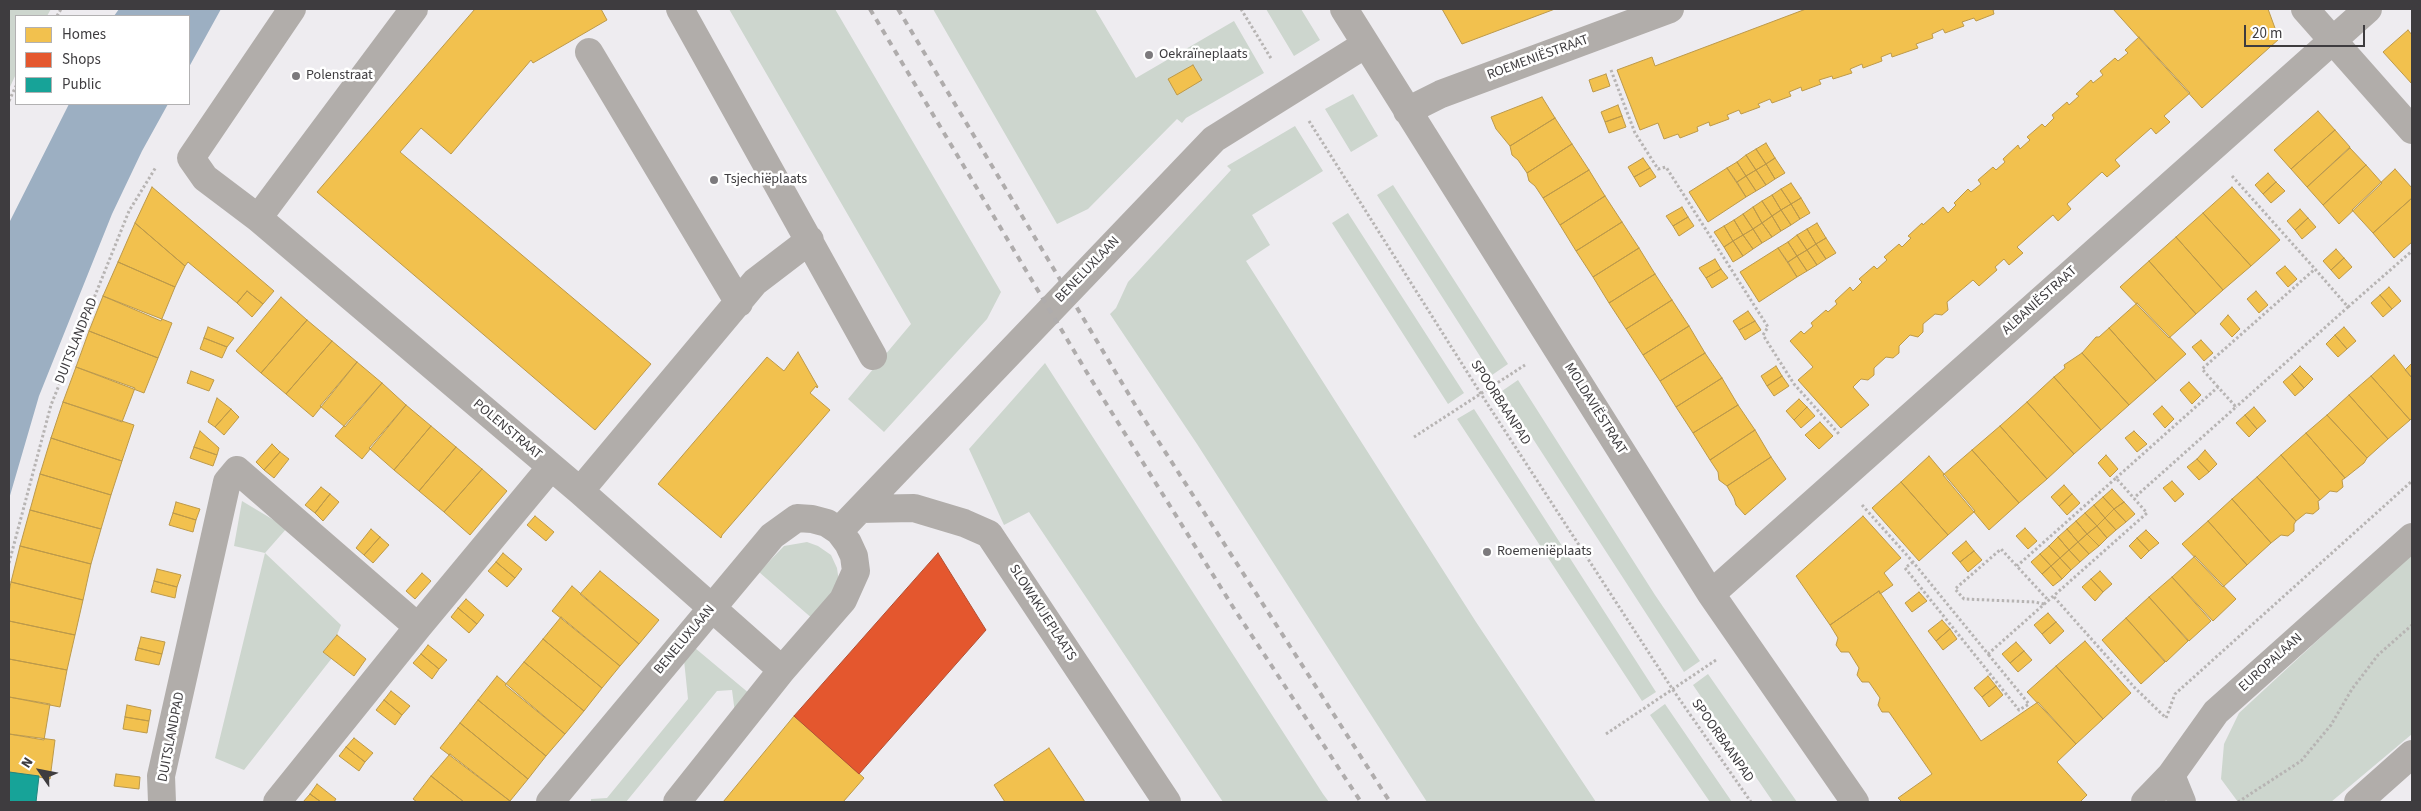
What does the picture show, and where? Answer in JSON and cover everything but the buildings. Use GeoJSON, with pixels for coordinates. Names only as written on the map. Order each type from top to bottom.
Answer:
{"type":"FeatureCollection","features":[{"type":"Feature","properties":{"kind":"street"},"geometry":{"type":"LineString","coordinates":[[191,158],[292,9]]}},
{"type":"Feature","properties":{"kind":"street"},"geometry":{"type":"LineString","coordinates":[[258,218],[414,9]]}},
{"type":"Feature","properties":{"kind":"street"},"geometry":{"type":"LineString","coordinates":[[680,9],[873,356]]}},
{"type":"Feature","properties":{"kind":"street","name":"MOLDAVIËSTRAAT"},"geometry":{"type":"LineString","coordinates":[[1344,9],[1711,594],[1745,640],[1855,802]]}},
{"type":"Feature","properties":{"kind":"street","name":"ROEMENIËSTRAAT"},"geometry":{"type":"LineString","coordinates":[[1407,111],[1441,94],[1670,9]]}},
{"type":"Feature","properties":{"kind":"street"},"geometry":{"type":"LineString","coordinates":[[2305,9],[2412,130]]}},
{"type":"Feature","properties":{"kind":"street","name":"ALBANIËSTRAAT"},"geometry":{"type":"LineString","coordinates":[[1711,594],[2368,9]]}},
{"type":"Feature","properties":{"kind":"street","name":"BENELUXLAAN"},"geometry":{"type":"LineString","coordinates":[[550,802],[772,536],[797,518],[812,519],[826,523],[839,531],[1214,138],[1366,44]]}},
{"type":"Feature","properties":{"kind":"street"},"geometry":{"type":"LineString","coordinates":[[589,52],[739,303]]}},
{"type":"Feature","properties":{"kind":"street","name":"POLENSTRAAT"},"geometry":{"type":"LineString","coordinates":[[191,158],[205,178],[258,218],[580,491],[782,670]]}},
{"type":"Feature","properties":{"kind":"street"},"geometry":{"type":"LineString","coordinates":[[580,491],[755,282],[810,240]]}},
{"type":"Feature","properties":{"kind":"street","name":"POLENSTRAAT"},"geometry":{"type":"LineString","coordinates":[[277,802],[418,627],[551,467]]}},
{"type":"Feature","properties":{"kind":"street","name":"DUITSLANDPAD"},"geometry":{"type":"LineString","coordinates":[[162,802],[161,776],[227,482],[237,470],[418,627]]}},
{"type":"Feature","properties":{"kind":"street","name":"SLOWAKIJEPLAATS"},"geometry":{"type":"LineString","coordinates":[[861,509],[914,508],[964,523],[990,534],[1167,802]]}},
{"type":"Feature","properties":{"kind":"street"},"geometry":{"type":"LineString","coordinates":[[677,802],[782,670],[842,600],[856,571],[854,556],[848,543],[839,531]]}},
{"type":"Feature","properties":{"kind":"street","name":"EUROPALAAN"},"geometry":{"type":"LineString","coordinates":[[2145,802],[2171,775],[2216,712],[2412,537]]}},
{"type":"Feature","properties":{"kind":"street"},"geometry":{"type":"LineString","coordinates":[[2358,802],[2412,754]]}},
{"type":"Feature","properties":{"kind":"street"},"geometry":{"type":"LineString","coordinates":[[2171,775],[2182,802]]}},
{"type":"Feature","properties":{"kind":"path","name":"SPOORBAANPAD"},"geometry":{"type":"LineString","coordinates":[[1241,9],[1480,394],[1673,690],[1750,802]]}},
{"type":"Feature","properties":{"kind":"path"},"geometry":{"type":"LineString","coordinates":[[1608,63],[1639,140],[1658,169],[1666,167],[1768,327],[1763,335],[1794,384],[1841,436]]}},
{"type":"Feature","properties":{"kind":"path"},"geometry":{"type":"LineString","coordinates":[[9,101],[15,88]]}},
{"type":"Feature","properties":{"kind":"path","name":"DUITSLANDPAD"},"geometry":{"type":"LineString","coordinates":[[9,563],[51,405],[129,211],[161,158],[191,158]]}},
{"type":"Feature","properties":{"kind":"path"},"geometry":{"type":"LineString","coordinates":[[2231,175],[2348,307]]}},
{"type":"Feature","properties":{"kind":"path"},"geometry":{"type":"LineString","coordinates":[[2134,498],[2412,250]]}},
{"type":"Feature","properties":{"kind":"path"},"geometry":{"type":"LineString","coordinates":[[2236,407],[2202,369],[2315,269]]}},
{"type":"Feature","properties":{"kind":"path"},"geometry":{"type":"LineString","coordinates":[[1414,437],[1555,346]]}},
{"type":"Feature","properties":{"kind":"path"},"geometry":{"type":"LineString","coordinates":[[2017,566],[2218,387]]}},
{"type":"Feature","properties":{"kind":"path"},"geometry":{"type":"LineString","coordinates":[[1988,654],[2147,514],[2116,478]]}},
{"type":"Feature","properties":{"kind":"path"},"geometry":{"type":"LineString","coordinates":[[1860,503],[1913,562],[2029,704],[2019,710],[1905,568],[1913,562]]}},
{"type":"Feature","properties":{"kind":"path"},"geometry":{"type":"LineString","coordinates":[[2045,605],[2035,602],[1964,599],[1955,589],[2001,549],[2050,601]]}},
{"type":"Feature","properties":{"kind":"path"},"geometry":{"type":"LineString","coordinates":[[2054,597],[2135,688],[2166,719]]}},
{"type":"Feature","properties":{"kind":"path"},"geometry":{"type":"LineString","coordinates":[[2238,802],[2301,760],[2331,725],[2352,688],[2378,655],[2412,625]]}},
{"type":"Feature","properties":{"kind":"path"},"geometry":{"type":"LineString","coordinates":[[1606,734],[1745,640]]}},
{"type":"Feature","properties":{"kind":"shaded area"},"geometry":{"type":"Polygon","coordinates":[[[9,9],[51,9],[48,15],[15,15],[15,76],[9,89],[9,9]]]}},
{"type":"Feature","properties":{"kind":"shaded area"},"geometry":{"type":"Polygon","coordinates":[[[729,9],[835,9],[1001,292],[987,319],[884,432],[848,399],[911,324],[729,9]]]}},
{"type":"Feature","properties":{"kind":"shaded area"},"geometry":{"type":"Polygon","coordinates":[[[933,9],[1095,9],[1136,78],[1234,21],[1264,73],[1186,118],[1182,123],[1177,119],[1088,209],[1057,224],[933,9]]]}},
{"type":"Feature","properties":{"kind":"shaded area"},"geometry":{"type":"Polygon","coordinates":[[[1266,9],[1301,9],[1320,40],[1294,56],[1266,9]]]}},
{"type":"Feature","properties":{"kind":"shaded area"},"geometry":{"type":"Polygon","coordinates":[[[1353,94],[1378,136],[1351,152],[1325,109],[1353,94]]]}},
{"type":"Feature","properties":{"kind":"shaded area"},"geometry":{"type":"Polygon","coordinates":[[[1295,126],[1323,171],[1252,215],[1270,245],[1246,261],[1476,622],[1596,802],[1427,802],[1197,444],[1110,314],[1116,308],[1128,282],[1231,170],[1227,166],[1295,126]]]}},
{"type":"Feature","properties":{"kind":"shaded area"},"geometry":{"type":"Polygon","coordinates":[[[1393,185],[1508,364],[1492,375],[1377,195],[1393,185]]]}},
{"type":"Feature","properties":{"kind":"shaded area"},"geometry":{"type":"Polygon","coordinates":[[[1348,213],[1464,393],[1448,404],[1332,223],[1348,213]]]}},
{"type":"Feature","properties":{"kind":"shaded area"},"geometry":{"type":"Polygon","coordinates":[[[1045,363],[1329,802],[1223,802],[1029,512],[1004,525],[969,449],[1045,363]]]}},
{"type":"Feature","properties":{"kind":"shaded area"},"geometry":{"type":"Polygon","coordinates":[[[1518,380],[1655,595],[1700,661],[1684,672],[1502,391],[1518,380]]]}},
{"type":"Feature","properties":{"kind":"shaded area"},"geometry":{"type":"Polygon","coordinates":[[[1474,409],[1656,692],[1642,701],[1457,419],[1474,409]]]}},
{"type":"Feature","properties":{"kind":"shaded area"},"geometry":{"type":"Polygon","coordinates":[[[242,501],[287,528],[265,553],[234,546],[242,501]]]}},
{"type":"Feature","properties":{"kind":"shaded area"},"geometry":{"type":"Polygon","coordinates":[[[807,542],[818,546],[831,555],[837,568],[839,582],[814,620],[759,572],[784,546],[807,542]]]}},
{"type":"Feature","properties":{"kind":"shaded area"},"geometry":{"type":"Polygon","coordinates":[[[265,553],[341,625],[337,635],[323,652],[332,658],[244,770],[215,758],[265,553]]]}},
{"type":"Feature","properties":{"kind":"shaded area"},"geometry":{"type":"Polygon","coordinates":[[[2412,553],[2412,734],[2331,802],[2238,802],[2221,779],[2224,744],[2239,713],[2412,553]]]}},
{"type":"Feature","properties":{"kind":"shaded area"},"geometry":{"type":"Polygon","coordinates":[[[695,648],[750,694],[735,713],[732,690],[717,691],[626,802],[591,802],[591,799],[607,798],[688,699],[684,660],[695,648]]]}},
{"type":"Feature","properties":{"kind":"shaded area"},"geometry":{"type":"Polygon","coordinates":[[[1708,674],[1797,802],[1773,802],[1693,685],[1708,674]]]}},
{"type":"Feature","properties":{"kind":"shaded area"},"geometry":{"type":"Polygon","coordinates":[[[1665,704],[1732,802],[1710,802],[1650,715],[1665,704]]]}},
{"type":"Feature","properties":{"kind":"water"},"geometry":{"type":"Polygon","coordinates":[[[119,9],[221,9],[190,65],[190,15],[115,15],[119,9]]]}},
{"type":"Feature","properties":{"kind":"water"},"geometry":{"type":"Polygon","coordinates":[[[68,105],[167,105],[142,151],[112,214],[39,396],[9,499],[9,223],[68,105]]]}},
{"type":"Feature","properties":{"kind":"railway"},"geometry":{"type":"LineString","coordinates":[[870,9],[1089,376],[1233,607],[1361,802]]}},
{"type":"Feature","properties":{"kind":"railway"},"geometry":{"type":"LineString","coordinates":[[898,9],[1137,408],[1390,802]]}},
{"type":"Feature","properties":{"kind":"place","name":"Oekraïneplaats"},"geometry":{"type":"Point","coordinates":[1149,55]}},
{"type":"Feature","properties":{"kind":"place","name":"Polenstraat"},"geometry":{"type":"Point","coordinates":[296,76]}},
{"type":"Feature","properties":{"kind":"place","name":"Tsjechiëplaats"},"geometry":{"type":"Point","coordinates":[714,180]}},
{"type":"Feature","properties":{"kind":"place","name":"Roemeniëplaats"},"geometry":{"type":"Point","coordinates":[1487,552]}}]}
